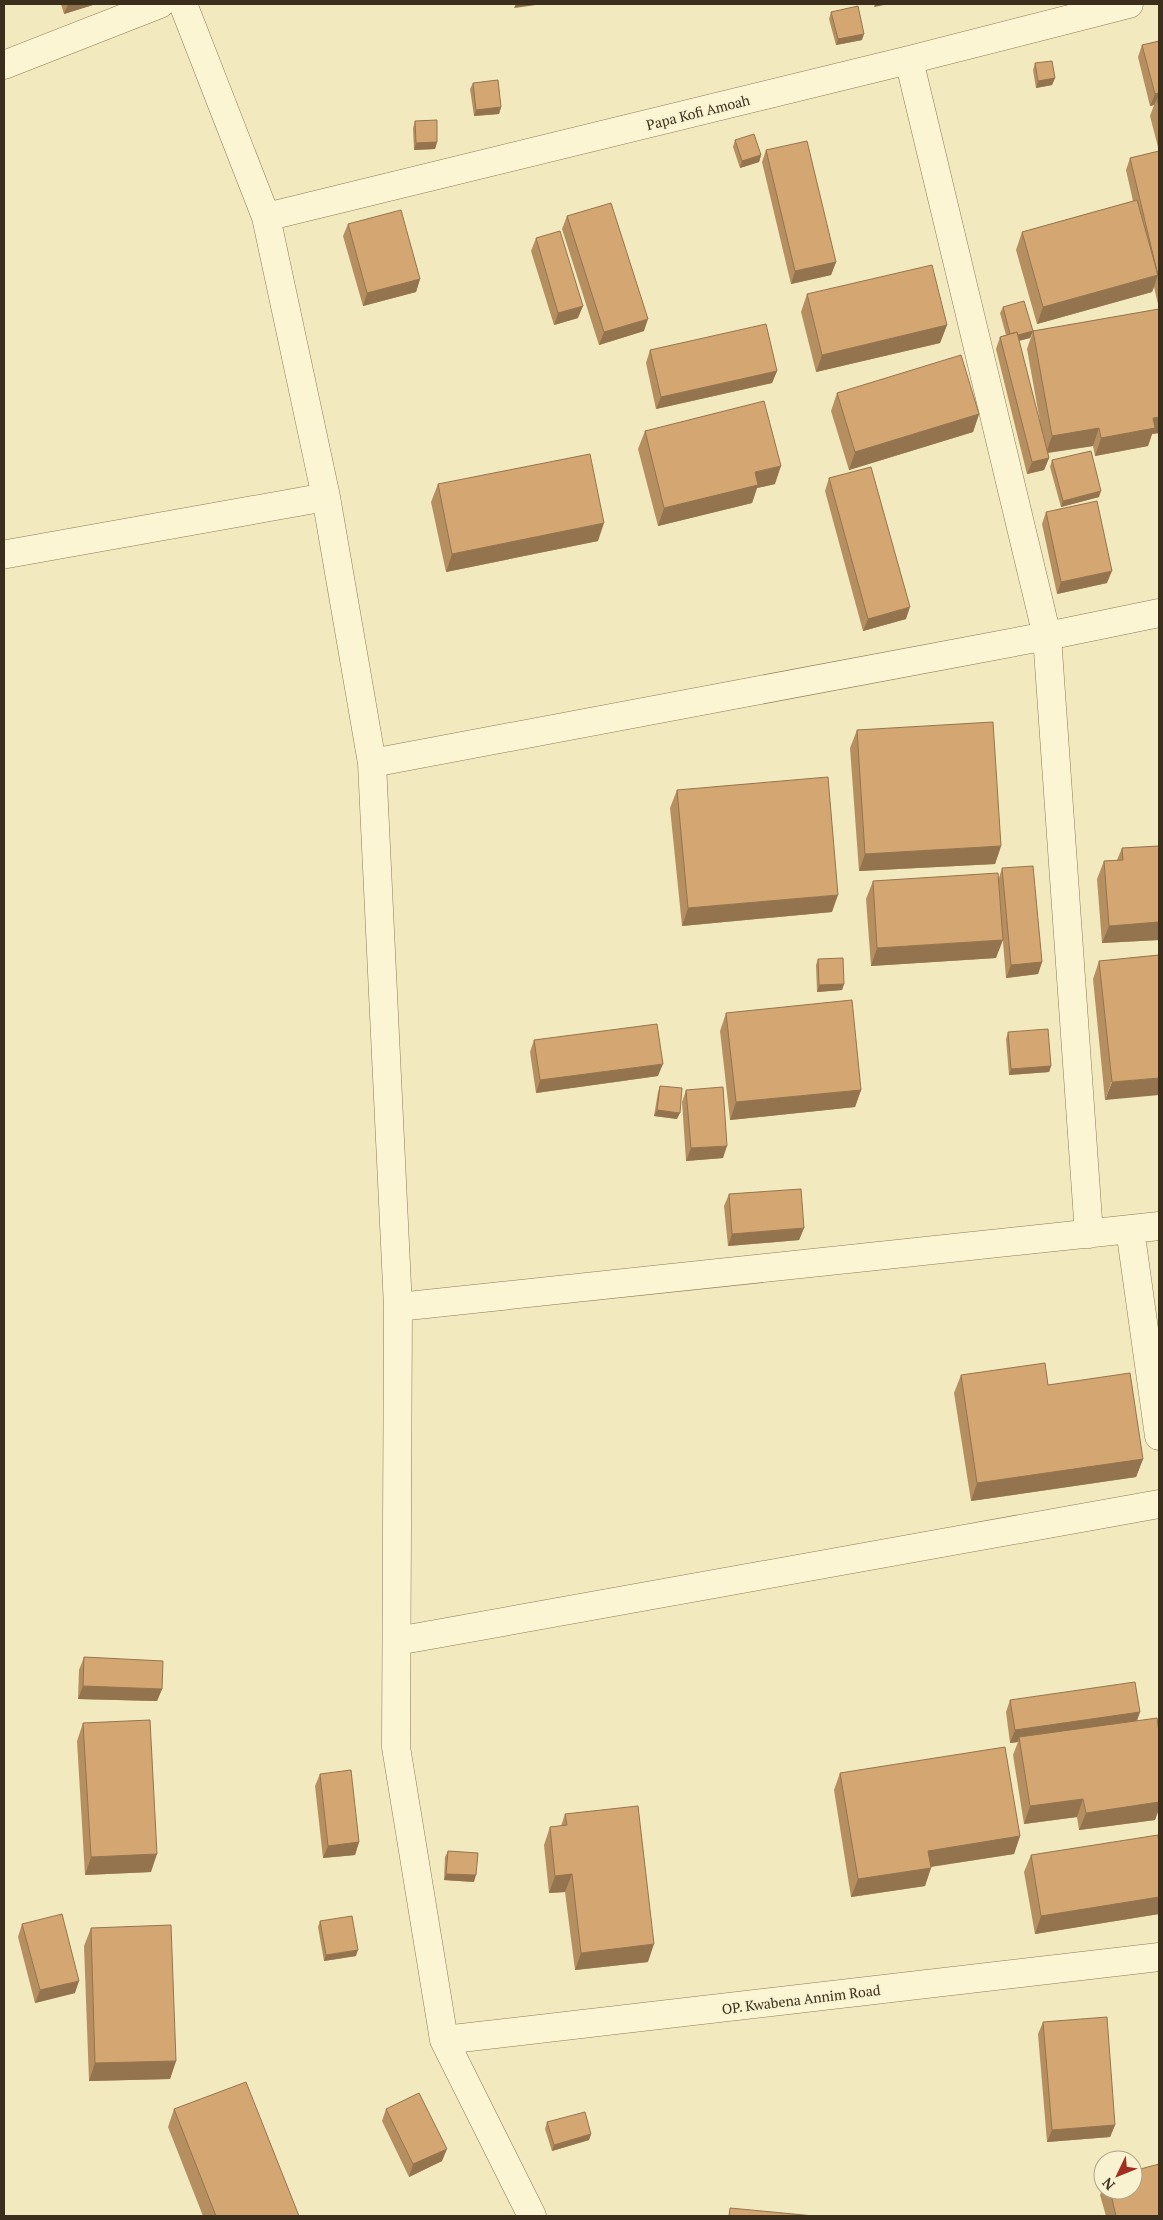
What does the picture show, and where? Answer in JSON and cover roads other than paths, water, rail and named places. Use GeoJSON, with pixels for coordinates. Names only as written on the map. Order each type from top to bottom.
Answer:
{"type":"FeatureCollection","features":[{"type":"Feature","properties":{"kind":"street"},"geometry":{"type":"LineString","coordinates":[[4,65],[160,4]]}},
{"type":"Feature","properties":{"kind":"street"},"geometry":{"type":"LineString","coordinates":[[183,4],[266,217],[326,497],[372,763],[398,1307],[396,1747],[444,2040],[532,2216]]}},
{"type":"Feature","properties":{"kind":"street","name":"Papa Kofi Amoah"},"geometry":{"type":"LineString","coordinates":[[266,217],[909,60],[1129,4]]}},
{"type":"Feature","properties":{"kind":"street"},"geometry":{"type":"LineString","coordinates":[[909,60],[1046,636],[1089,1234]]}},
{"type":"Feature","properties":{"kind":"street"},"geometry":{"type":"LineString","coordinates":[[7,554],[326,497]]}},
{"type":"Feature","properties":{"kind":"street"},"geometry":{"type":"LineString","coordinates":[[372,763],[1159,613]]}},
{"type":"Feature","properties":{"kind":"street"},"geometry":{"type":"LineString","coordinates":[[398,1307],[1159,1226]]}},
{"type":"Feature","properties":{"kind":"street"},"geometry":{"type":"LineString","coordinates":[[1130,1229],[1159,1436]]}},
{"type":"Feature","properties":{"kind":"street"},"geometry":{"type":"LineString","coordinates":[[397,1641],[1159,1504]]}},
{"type":"Feature","properties":{"kind":"street","name":"OP. Kwabena Annim Road"},"geometry":{"type":"LineString","coordinates":[[444,2040],[1159,1957]]}}]}
